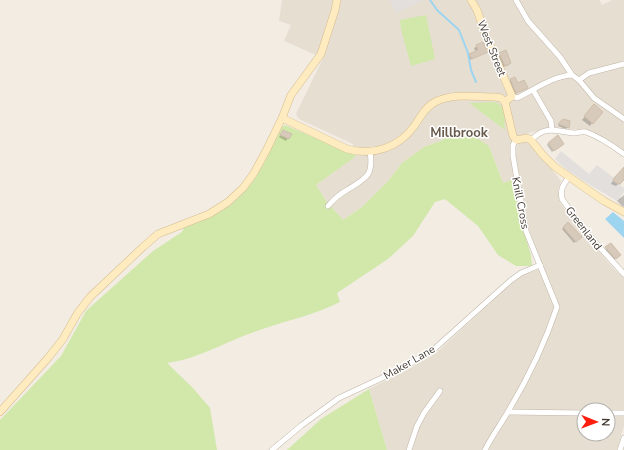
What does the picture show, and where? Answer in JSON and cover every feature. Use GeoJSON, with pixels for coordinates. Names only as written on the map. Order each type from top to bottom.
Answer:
{"type":"FeatureCollection","features":[{"type":"Feature","properties":{"kind":"main road"},"geometry":{"type":"LineString","coordinates":[[0,412],[48,358],[90,297],[143,247],[158,234],[208,214],[228,202],[243,188],[254,173],[282,118],[291,95],[321,54],[337,0]]}},
{"type":"Feature","properties":{"kind":"main road","name":"West Street"},"geometry":{"type":"LineString","coordinates":[[471,0],[477,10],[486,36],[512,96]]}},
{"type":"Feature","properties":{"kind":"main road"},"geometry":{"type":"LineString","coordinates":[[282,118],[347,149],[357,152],[370,151],[387,148],[403,139],[430,105],[446,98],[457,96],[501,98],[505,102],[513,136],[516,140],[527,138],[531,140],[555,167],[604,201],[624,212]]}},
{"type":"Feature","properties":{"kind":"main road"},"geometry":{"type":"LineString","coordinates":[[505,102],[512,96]]}},
{"type":"Feature","properties":{"kind":"street"},"geometry":{"type":"LineString","coordinates":[[516,0],[528,21],[560,57],[572,75],[579,80],[594,98],[624,119]]}},
{"type":"Feature","properties":{"kind":"street"},"geometry":{"type":"LineString","coordinates":[[579,80],[589,73],[624,64]]}},
{"type":"Feature","properties":{"kind":"street"},"geometry":{"type":"LineString","coordinates":[[512,96],[517,98],[560,77],[572,75]]}},
{"type":"Feature","properties":{"kind":"street"},"geometry":{"type":"LineString","coordinates":[[533,90],[551,121],[552,129]]}},
{"type":"Feature","properties":{"kind":"street"},"geometry":{"type":"LineString","coordinates":[[531,140],[537,134],[552,129],[575,133],[587,132],[610,144],[624,154]]}},
{"type":"Feature","properties":{"kind":"street","name":"Knill Cross"},"geometry":{"type":"LineString","coordinates":[[485,450],[508,412],[541,350],[557,307],[526,231],[512,150],[516,140]]}},
{"type":"Feature","properties":{"kind":"street"},"geometry":{"type":"LineString","coordinates":[[328,206],[345,190],[366,178],[370,172],[371,166],[370,151]]}},
{"type":"Feature","properties":{"kind":"street","name":"Greenland"},"geometry":{"type":"LineString","coordinates":[[569,177],[562,186],[562,199],[585,231],[624,274]]}},
{"type":"Feature","properties":{"kind":"street","name":"Maker Lane"},"geometry":{"type":"LineString","coordinates":[[272,450],[302,425],[339,398],[400,370],[433,350],[520,272],[540,265]]}},
{"type":"Feature","properties":{"kind":"street"},"geometry":{"type":"LineString","coordinates":[[409,450],[417,426],[440,390]]}},
{"type":"Feature","properties":{"kind":"street"},"geometry":{"type":"LineString","coordinates":[[508,412],[576,413]]}},
{"type":"Feature","properties":{"kind":"street"},"geometry":{"type":"LineString","coordinates":[[620,450],[624,438]]}},
{"type":"Feature","properties":{"kind":"shaded area"},"geometry":{"type":"Polygon","coordinates":[[[282,0],[599,0],[602,5],[612,0],[624,0],[624,150],[590,131],[554,127],[528,133],[537,151],[561,181],[558,191],[560,203],[582,232],[614,269],[624,278],[624,426],[617,450],[387,450],[369,389],[436,353],[519,276],[543,268],[529,229],[520,178],[503,183],[489,146],[443,140],[424,147],[402,163],[389,180],[362,207],[343,220],[327,202],[316,185],[355,157],[353,144],[299,119],[296,114],[323,58],[284,41],[291,25],[279,21],[282,0]]]}},
{"type":"Feature","properties":{"kind":"shaded area"},"geometry":{"type":"Polygon","coordinates":[[[390,0],[424,0],[396,13],[390,0]]]}},
{"type":"Feature","properties":{"kind":"shaded area"},"geometry":{"type":"Polygon","coordinates":[[[561,151],[589,174],[597,165],[614,178],[614,181],[624,188],[624,192],[620,197],[622,199],[617,201],[565,168],[555,159],[561,151]]]}},
{"type":"Feature","properties":{"kind":"green space"},"geometry":{"type":"Polygon","coordinates":[[[426,15],[435,59],[411,66],[400,20],[426,15]]]}},
{"type":"Feature","properties":{"kind":"green space"},"geometry":{"type":"Polygon","coordinates":[[[492,102],[500,105],[504,112],[505,130],[469,103],[492,102]]]}},
{"type":"Feature","properties":{"kind":"green space"},"geometry":{"type":"Polygon","coordinates":[[[285,125],[355,155],[355,157],[316,185],[327,202],[343,220],[362,207],[389,180],[402,163],[424,147],[443,140],[450,129],[475,137],[489,146],[503,183],[512,180],[523,229],[531,255],[532,266],[516,266],[498,255],[478,226],[445,199],[435,202],[413,236],[388,259],[337,293],[340,302],[309,315],[243,336],[190,358],[167,363],[193,388],[210,408],[217,450],[0,450],[0,420],[61,356],[86,311],[153,251],[182,232],[184,228],[226,208],[245,192],[259,172],[282,127],[285,125]]]}},
{"type":"Feature","properties":{"kind":"green space"},"geometry":{"type":"Polygon","coordinates":[[[369,389],[387,450],[287,450],[321,419],[369,389]]]}},
{"type":"Feature","properties":{"kind":"water"},"geometry":{"type":"Polygon","coordinates":[[[613,212],[624,221],[624,238],[605,219],[613,212]]]}},
{"type":"Feature","properties":{"kind":"building"},"geometry":{"type":"Polygon","coordinates":[[[483,42],[488,52],[472,59],[469,54],[478,50],[476,45],[483,42]]]}},
{"type":"Feature","properties":{"kind":"building"},"geometry":{"type":"Polygon","coordinates":[[[506,50],[511,63],[505,66],[499,53],[506,50]]]}},
{"type":"Feature","properties":{"kind":"building"},"geometry":{"type":"Polygon","coordinates":[[[515,77],[518,83],[524,80],[528,88],[516,93],[510,79],[515,77]]]}},
{"type":"Feature","properties":{"kind":"building"},"geometry":{"type":"Polygon","coordinates":[[[594,104],[603,112],[593,124],[584,116],[594,104]]]}},
{"type":"Feature","properties":{"kind":"building"},"geometry":{"type":"Polygon","coordinates":[[[563,119],[570,121],[569,128],[558,124],[563,119]]]}},
{"type":"Feature","properties":{"kind":"building"},"geometry":{"type":"Polygon","coordinates":[[[283,130],[292,134],[289,139],[280,135],[283,130]]]}},
{"type":"Feature","properties":{"kind":"building"},"geometry":{"type":"Polygon","coordinates":[[[558,135],[564,144],[554,151],[548,143],[558,135]]]}},
{"type":"Feature","properties":{"kind":"building"},"geometry":{"type":"Polygon","coordinates":[[[624,167],[624,180],[618,184],[613,181],[614,178],[624,167]]]}},
{"type":"Feature","properties":{"kind":"building"},"geometry":{"type":"Polygon","coordinates":[[[568,222],[582,237],[576,242],[563,227],[568,222]]]}},
{"type":"Feature","properties":{"kind":"building"},"geometry":{"type":"Polygon","coordinates":[[[611,243],[621,255],[616,259],[605,247],[611,243]]]}},
{"type":"Feature","properties":{"kind":"waterway"},"geometry":{"type":"LineString","coordinates":[[430,0],[437,10],[459,30],[468,53],[471,70],[476,82]]}},
{"type":"Feature","properties":{"kind":"district","name":"Millbrook"},"geometry":{"type":"Point","coordinates":[459,132]}}]}
